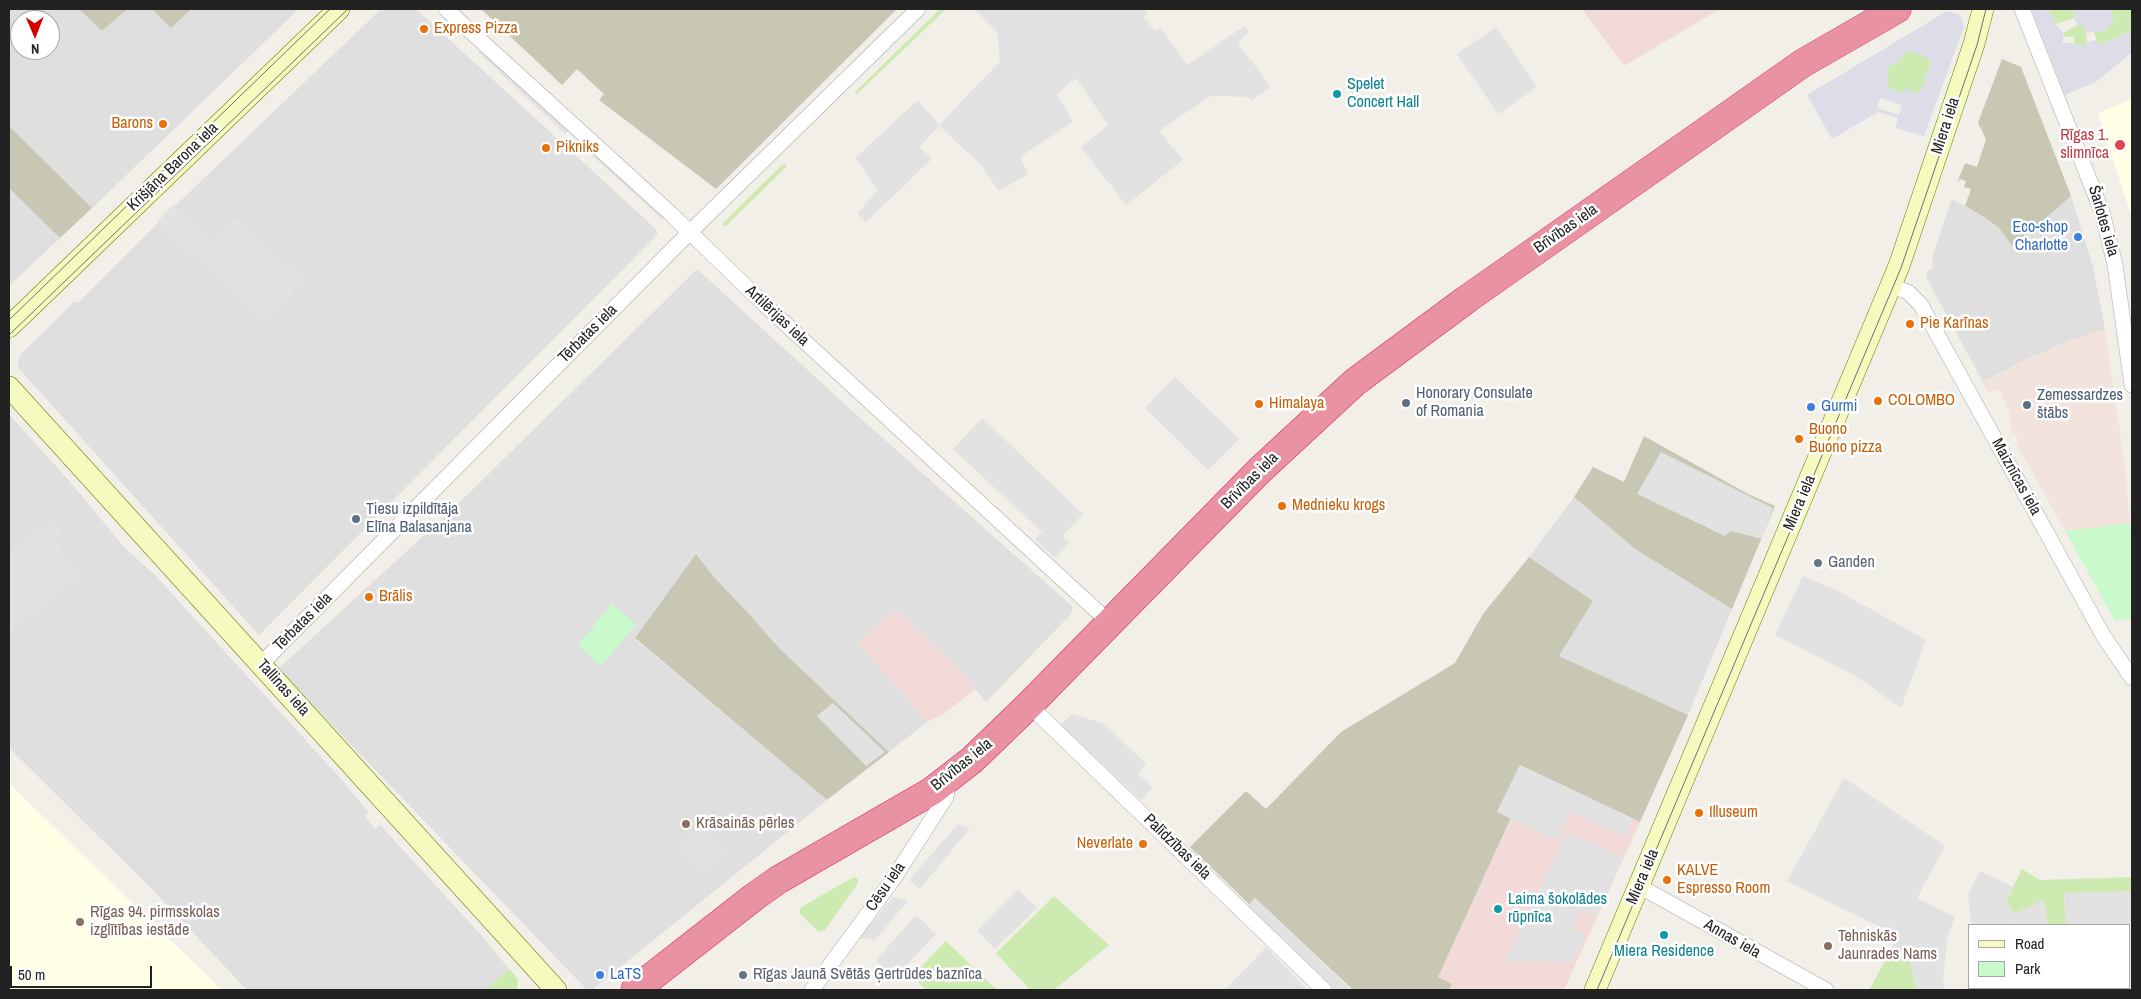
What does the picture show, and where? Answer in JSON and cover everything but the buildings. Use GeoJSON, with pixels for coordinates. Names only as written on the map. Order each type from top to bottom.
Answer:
{"type":"FeatureCollection","features":[{"type":"Feature","properties":{"kind":"highway","name":"Brīvības iela"},"geometry":{"type":"LineString","coordinates":[[635,990],[778,880],[949,779],[972,760],[1029,705],[1260,470],[1355,382],[1467,299],[1795,68],[1897,9]]}},
{"type":"Feature","properties":{"kind":"street","name":"Krišjāņa Barona iela"},"geometry":{"type":"LineString","coordinates":[[9,327],[339,9]]}},
{"type":"Feature","properties":{"kind":"street","name":"Artilērijas iela"},"geometry":{"type":"LineString","coordinates":[[446,9],[1110,623]]}},
{"type":"Feature","properties":{"kind":"street","name":"Tērbatas iela"},"geometry":{"type":"LineString","coordinates":[[262,663],[689,232],[918,9]]}},
{"type":"Feature","properties":{"kind":"street","name":"Miera iela"},"geometry":{"type":"LineString","coordinates":[[1595,990],[1891,286],[1974,44],[1983,9]]}},
{"type":"Feature","properties":{"kind":"street","name":"Šarlotes iela"},"geometry":{"type":"LineString","coordinates":[[2022,9],[2102,212],[2115,265],[2132,385]]}},
{"type":"Feature","properties":{"kind":"street","name":"Maiznīcas iela"},"geometry":{"type":"LineString","coordinates":[[1891,286],[1908,292],[1921,305],[2104,637],[2132,678]]}},
{"type":"Feature","properties":{"kind":"street","name":"Tallinas iela"},"geometry":{"type":"LineString","coordinates":[[9,387],[262,663],[556,990]]}},
{"type":"Feature","properties":{"kind":"street","name":"Palīdzības iela"},"geometry":{"type":"LineString","coordinates":[[1029,705],[1324,990]]}},
{"type":"Feature","properties":{"kind":"street","name":"Cēsu iela"},"geometry":{"type":"LineString","coordinates":[[812,990],[894,878],[946,796],[949,779]]}},
{"type":"Feature","properties":{"kind":"street","name":"Annas iela"},"geometry":{"type":"LineString","coordinates":[[1639,886],[1826,990]]}},
{"type":"Feature","properties":{"kind":"shaded area"},"geometry":{"type":"Polygon","coordinates":[[[9,9],[299,9],[92,208],[9,126],[9,9]]]}},
{"type":"Feature","properties":{"kind":"shaded area"},"geometry":{"type":"Polygon","coordinates":[[[79,9],[127,9],[102,31],[79,9]]]}},
{"type":"Feature","properties":{"kind":"shaded area"},"geometry":{"type":"Polygon","coordinates":[[[152,9],[191,9],[171,28],[152,9]]]}},
{"type":"Feature","properties":{"kind":"shaded area"},"geometry":{"type":"Polygon","coordinates":[[[381,9],[416,9],[657,230],[657,235],[259,635],[18,368],[18,363],[21,354],[75,301],[78,303],[178,203],[381,9]]]}},
{"type":"Feature","properties":{"kind":"shaded area"},"geometry":{"type":"Polygon","coordinates":[[[481,9],[897,9],[716,189],[599,100],[604,94],[577,69],[562,85],[481,9]]]}},
{"type":"Feature","properties":{"kind":"shaded area"},"geometry":{"type":"Polygon","coordinates":[[[974,9],[1144,9],[1148,13],[1143,17],[1155,31],[1160,27],[1187,65],[1246,25],[1248,33],[1238,43],[1271,87],[1251,101],[1248,97],[1211,96],[1159,131],[1183,160],[1126,205],[1081,147],[1108,125],[1076,78],[1057,94],[1073,122],[1020,157],[1028,174],[999,191],[980,164],[939,126],[919,147],[932,159],[866,222],[857,213],[878,190],[855,158],[918,100],[939,125],[1000,61],[997,32],[974,9]]]}},
{"type":"Feature","properties":{"kind":"shaded area"},"geometry":{"type":"Polygon","coordinates":[[[1582,9],[1720,9],[1624,66],[1582,9]]]}},
{"type":"Feature","properties":{"kind":"shaded area"},"geometry":{"type":"Polygon","coordinates":[[[2031,9],[2048,9],[2063,33],[2063,43],[2074,43],[2085,47],[2087,42],[2096,40],[2099,45],[2132,31],[2132,52],[2096,82],[2065,95],[2031,9]]]}},
{"type":"Feature","properties":{"kind":"shaded area"},"geometry":{"type":"Polygon","coordinates":[[[2075,9],[2112,9],[2113,22],[2105,31],[2086,33],[2085,28],[2077,25],[2074,18],[2075,9]]]}},
{"type":"Feature","properties":{"kind":"shaded area"},"geometry":{"type":"Polygon","coordinates":[[[1947,11],[1960,15],[1964,27],[1924,136],[1895,128],[1898,118],[1878,112],[1832,139],[1807,95],[1947,11]],[[1909,51],[1901,56],[1902,59],[1888,67],[1888,88],[1903,93],[1905,88],[1920,93],[1931,60],[1909,51]],[[1880,98],[1877,108],[1899,115],[1902,105],[1880,98]]]}},
{"type":"Feature","properties":{"kind":"shaded area"},"geometry":{"type":"Polygon","coordinates":[[[1496,27],[1537,87],[1498,114],[1457,54],[1496,27]]]}},
{"type":"Feature","properties":{"kind":"shaded area"},"geometry":{"type":"Polygon","coordinates":[[[482,47],[570,129],[565,134],[478,52],[482,47]]]}},
{"type":"Feature","properties":{"kind":"shaded area"},"geometry":{"type":"Polygon","coordinates":[[[2002,59],[2021,67],[2071,196],[2013,247],[1999,228],[1965,206],[1971,189],[1964,187],[1966,181],[1960,179],[1957,183],[1965,163],[1977,167],[1986,139],[1978,123],[2002,59]]]}},
{"type":"Feature","properties":{"kind":"shaded area","name":"Rīgas 1. slimnīca"},"geometry":{"type":"Polygon","coordinates":[[[2132,99],[2132,218],[2098,113],[2132,99]]]}},
{"type":"Feature","properties":{"kind":"shaded area"},"geometry":{"type":"Polygon","coordinates":[[[9,126],[92,208],[60,238],[9,188],[9,126]]]}},
{"type":"Feature","properties":{"kind":"shaded area"},"geometry":{"type":"Polygon","coordinates":[[[582,139],[666,215],[662,219],[578,143],[582,139]]]}},
{"type":"Feature","properties":{"kind":"shaded area"},"geometry":{"type":"Polygon","coordinates":[[[9,188],[60,238],[9,286],[9,188]]]}},
{"type":"Feature","properties":{"kind":"shaded area"},"geometry":{"type":"Polygon","coordinates":[[[2071,196],[2093,267],[2105,329],[2069,341],[2027,359],[1983,382],[1926,277],[1928,271],[1932,269],[1933,254],[1952,199],[2000,228],[2013,247],[2071,196]]]}},
{"type":"Feature","properties":{"kind":"shaded area"},"geometry":{"type":"Polygon","coordinates":[[[174,204],[213,240],[235,217],[303,280],[265,321],[157,222],[174,204]]]}},
{"type":"Feature","properties":{"kind":"shaded area"},"geometry":{"type":"Polygon","coordinates":[[[697,269],[858,416],[1072,606],[1072,613],[986,702],[957,667],[895,609],[858,643],[927,722],[889,752],[779,648],[713,576],[697,555],[635,639],[827,800],[592,990],[587,990],[278,669],[456,506],[697,269]]]}},
{"type":"Feature","properties":{"kind":"shaded area","name":"Zemessardzes štābs"},"geometry":{"type":"Polygon","coordinates":[[[2105,329],[2125,467],[2130,523],[2065,531],[2017,445],[2016,434],[2012,434],[2009,411],[1999,389],[1989,394],[1983,383],[2027,359],[2069,341],[2105,329]]]}},
{"type":"Feature","properties":{"kind":"shaded area"},"geometry":{"type":"Polygon","coordinates":[[[1175,377],[1239,439],[1208,470],[1145,408],[1175,377]]]}},
{"type":"Feature","properties":{"kind":"shaded area"},"geometry":{"type":"Polygon","coordinates":[[[9,414],[71,483],[124,547],[155,575],[342,780],[369,813],[365,816],[375,829],[380,825],[482,936],[509,969],[485,990],[247,990],[152,889],[9,748],[9,414]]]}},
{"type":"Feature","properties":{"kind":"shaded area"},"geometry":{"type":"Polygon","coordinates":[[[982,418],[1083,514],[1062,536],[1069,543],[1055,558],[1035,539],[1042,532],[953,449],[982,418]]]}},
{"type":"Feature","properties":{"kind":"shaded area"},"geometry":{"type":"Polygon","coordinates":[[[1644,436],[1748,494],[1775,506],[1732,609],[1635,549],[1574,497],[1593,467],[1624,482],[1644,436]]]}},
{"type":"Feature","properties":{"kind":"shaded area"},"geometry":{"type":"Polygon","coordinates":[[[1661,452],[1773,508],[1762,539],[1731,531],[1725,536],[1637,494],[1661,452]]]}},
{"type":"Feature","properties":{"kind":"shaded area"},"geometry":{"type":"Polygon","coordinates":[[[1574,497],[1635,549],[1732,609],[1688,715],[1559,656],[1593,601],[1529,557],[1574,497]]]}},
{"type":"Feature","properties":{"kind":"shaded area"},"geometry":{"type":"Polygon","coordinates":[[[53,519],[63,531],[53,540],[81,575],[10,632],[9,553],[53,519]]]}},
{"type":"Feature","properties":{"kind":"shaded area"},"geometry":{"type":"Polygon","coordinates":[[[696,554],[713,576],[779,648],[889,752],[827,800],[635,638],[696,554]]]}},
{"type":"Feature","properties":{"kind":"shaded area"},"geometry":{"type":"Polygon","coordinates":[[[1529,557],[1593,601],[1559,656],[1688,715],[1640,822],[1520,765],[1497,812],[1511,818],[1438,977],[1452,984],[1449,990],[1353,990],[1255,898],[1250,905],[1190,847],[1246,791],[1266,809],[1341,732],[1455,663],[1483,614],[1529,557]]]}},
{"type":"Feature","properties":{"kind":"shaded area"},"geometry":{"type":"Polygon","coordinates":[[[1803,576],[1838,591],[1926,640],[1901,708],[1854,675],[1775,635],[1803,576]]]}},
{"type":"Feature","properties":{"kind":"shaded area"},"geometry":{"type":"Polygon","coordinates":[[[895,609],[957,667],[975,689],[944,714],[927,722],[858,643],[895,609]]]}},
{"type":"Feature","properties":{"kind":"shaded area"},"geometry":{"type":"Polygon","coordinates":[[[833,703],[885,752],[866,766],[817,716],[833,703]]]}},
{"type":"Feature","properties":{"kind":"shaded area"},"geometry":{"type":"Polygon","coordinates":[[[1072,714],[1103,723],[1146,764],[1138,774],[1153,787],[1141,800],[1061,725],[1072,714]]]}},
{"type":"Feature","properties":{"kind":"shaded area"},"geometry":{"type":"Polygon","coordinates":[[[1520,765],[1640,822],[1564,990],[1449,990],[1452,984],[1438,977],[1511,819],[1520,765]]]}},
{"type":"Feature","properties":{"kind":"shaded area"},"geometry":{"type":"Polygon","coordinates":[[[1520,765],[1634,819],[1626,836],[1570,812],[1557,840],[1497,812],[1520,765]]]}},
{"type":"Feature","properties":{"kind":"shaded area"},"geometry":{"type":"Polygon","coordinates":[[[1844,778],[1945,846],[1917,898],[1955,917],[1948,935],[1943,978],[1945,990],[1917,990],[1908,955],[1891,950],[1896,935],[1787,881],[1844,778]]]}},
{"type":"Feature","properties":{"kind":"shaded area","name":"Rīgas 94. pirmsskolas izglītības iestāde"},"geometry":{"type":"Polygon","coordinates":[[[9,783],[58,831],[222,990],[9,990],[9,783]]]}},
{"type":"Feature","properties":{"kind":"shaded area"},"geometry":{"type":"Polygon","coordinates":[[[958,824],[970,828],[920,889],[909,880],[958,824]]]}},
{"type":"Feature","properties":{"kind":"shaded area"},"geometry":{"type":"Polygon","coordinates":[[[703,826],[729,852],[707,874],[681,848],[703,826]]]}},
{"type":"Feature","properties":{"kind":"shaded area"},"geometry":{"type":"Polygon","coordinates":[[[1567,832],[1623,857],[1596,916],[1581,910],[1573,928],[1586,935],[1572,962],[1505,961],[1567,832]]]}},
{"type":"Feature","properties":{"kind":"shaded area"},"geometry":{"type":"Polygon","coordinates":[[[1980,871],[2013,887],[2006,901],[2014,914],[2044,900],[2048,924],[1972,924],[1968,894],[1980,871]]]}},
{"type":"Feature","properties":{"kind":"shaded area"},"geometry":{"type":"Polygon","coordinates":[[[1018,889],[1037,908],[995,949],[977,931],[1018,889]]]}},
{"type":"Feature","properties":{"kind":"shaded area"},"geometry":{"type":"Polygon","coordinates":[[[2132,891],[2132,924],[2066,924],[2064,893],[2132,891]]]}},
{"type":"Feature","properties":{"kind":"shaded area"},"geometry":{"type":"Polygon","coordinates":[[[893,897],[908,901],[875,940],[859,938],[893,897]]]}},
{"type":"Feature","properties":{"kind":"shaded area"},"geometry":{"type":"Polygon","coordinates":[[[1255,898],[1351,990],[1335,990],[1246,908],[1255,898]]]}},
{"type":"Feature","properties":{"kind":"shaded area"},"geometry":{"type":"Polygon","coordinates":[[[916,915],[936,934],[893,979],[876,960],[916,915]]]}},
{"type":"Feature","properties":{"kind":"shaded area"},"geometry":{"type":"Polygon","coordinates":[[[1266,947],[1307,990],[1225,990],[1266,947]]]}},
{"type":"Feature","properties":{"kind":"green space"},"geometry":{"type":"Polygon","coordinates":[[[940,9],[946,9],[856,95],[855,92],[940,9]]]}},
{"type":"Feature","properties":{"kind":"green space"},"geometry":{"type":"Polygon","coordinates":[[[2048,9],[2075,9],[2074,18],[2056,24],[2048,9]]]}},
{"type":"Feature","properties":{"kind":"green space"},"geometry":{"type":"Polygon","coordinates":[[[2112,9],[2132,9],[2132,31],[2098,45],[2094,32],[2105,31],[2113,22],[2112,9]]]}},
{"type":"Feature","properties":{"kind":"green space"},"geometry":{"type":"Polygon","coordinates":[[[2077,25],[2085,28],[2087,42],[2085,48],[2074,43],[2074,37],[2064,37],[2063,33],[2077,25]]]}},
{"type":"Feature","properties":{"kind":"green space"},"geometry":{"type":"Polygon","coordinates":[[[1909,51],[1932,59],[1920,94],[1905,89],[1903,93],[1888,88],[1888,67],[1902,59],[1901,56],[1909,51]]]}},
{"type":"Feature","properties":{"kind":"green space"},"geometry":{"type":"Polygon","coordinates":[[[783,164],[786,164],[786,167],[724,226],[722,224],[783,164]]]}},
{"type":"Feature","properties":{"kind":"green space"},"geometry":{"type":"Polygon","coordinates":[[[2130,523],[2132,618],[2115,621],[2065,531],[2130,523]]]}},
{"type":"Feature","properties":{"kind":"green space"},"geometry":{"type":"Polygon","coordinates":[[[612,604],[636,624],[601,666],[578,645],[612,604]]]}},
{"type":"Feature","properties":{"kind":"green space"},"geometry":{"type":"Polygon","coordinates":[[[2022,869],[2040,880],[2132,877],[2132,891],[2064,894],[2066,924],[2048,924],[2044,900],[2014,914],[2006,901],[2022,869]]]}},
{"type":"Feature","properties":{"kind":"green space"},"geometry":{"type":"Polygon","coordinates":[[[854,877],[858,879],[858,883],[825,930],[819,932],[799,913],[801,907],[854,877]]]}},
{"type":"Feature","properties":{"kind":"green space"},"geometry":{"type":"Polygon","coordinates":[[[1054,896],[1109,945],[1054,990],[1030,990],[996,953],[1054,896]]]}},
{"type":"Feature","properties":{"kind":"green space"},"geometry":{"type":"Polygon","coordinates":[[[946,941],[997,990],[926,990],[912,976],[946,941]]]}},
{"type":"Feature","properties":{"kind":"green space"},"geometry":{"type":"Polygon","coordinates":[[[1891,950],[1908,955],[1917,990],[1869,990],[1891,950]]]}},
{"type":"Feature","properties":{"kind":"green space"},"geometry":{"type":"Polygon","coordinates":[[[509,969],[518,979],[517,990],[485,990],[509,969]]]}},
{"type":"Feature","properties":{"kind":"tram line"},"geometry":{"type":"LineString","coordinates":[[9,320],[330,9]]}},
{"type":"Feature","properties":{"kind":"tram line"},"geometry":{"type":"LineString","coordinates":[[9,335],[348,9]]}},
{"type":"Feature","properties":{"kind":"tram line"},"geometry":{"type":"LineString","coordinates":[[1597,990],[1901,268],[1977,45],[1986,9]]}},
{"type":"Feature","properties":{"kind":"place","name":"Express Pizza"},"geometry":{"type":"Point","coordinates":[424,29]}},
{"type":"Feature","properties":{"kind":"place","name":"Spelet Concert Hall"},"geometry":{"type":"Point","coordinates":[1337,94]}},
{"type":"Feature","properties":{"kind":"place","name":"Barons"},"geometry":{"type":"Point","coordinates":[163,124]}},
{"type":"Feature","properties":{"kind":"place","name":"Rīgas 1. slimnīca"},"geometry":{"type":"Point","coordinates":[2120,145]}},
{"type":"Feature","properties":{"kind":"place","name":"Pikniks"},"geometry":{"type":"Point","coordinates":[546,148]}},
{"type":"Feature","properties":{"kind":"place","name":"Eco-shop Charlotte"},"geometry":{"type":"Point","coordinates":[2078,237]}},
{"type":"Feature","properties":{"kind":"place","name":"Pie Karīnas"},"geometry":{"type":"Point","coordinates":[1910,324]}},
{"type":"Feature","properties":{"kind":"place","name":"COLOMBO"},"geometry":{"type":"Point","coordinates":[1878,401]}},
{"type":"Feature","properties":{"kind":"place","name":"Honorary Consulate of Romania"},"geometry":{"type":"Point","coordinates":[1406,403]}},
{"type":"Feature","properties":{"kind":"place","name":"Himalaya"},"geometry":{"type":"Point","coordinates":[1259,404]}},
{"type":"Feature","properties":{"kind":"place","name":"Zemessardzes štābs"},"geometry":{"type":"Point","coordinates":[2027,405]}},
{"type":"Feature","properties":{"kind":"place","name":"Gurmi"},"geometry":{"type":"Point","coordinates":[1811,407]}},
{"type":"Feature","properties":{"kind":"place","name":"Buono Buono pizza"},"geometry":{"type":"Point","coordinates":[1799,439]}},
{"type":"Feature","properties":{"kind":"place","name":"Mednieku krogs"},"geometry":{"type":"Point","coordinates":[1282,506]}},
{"type":"Feature","properties":{"kind":"place","name":"Tiesu izpildītāja Elīna Balasanjana"},"geometry":{"type":"Point","coordinates":[356,519]}},
{"type":"Feature","properties":{"kind":"place","name":"Ganden"},"geometry":{"type":"Point","coordinates":[1818,563]}},
{"type":"Feature","properties":{"kind":"place","name":"Brālis"},"geometry":{"type":"Point","coordinates":[369,597]}},
{"type":"Feature","properties":{"kind":"place","name":"Illuseum"},"geometry":{"type":"Point","coordinates":[1699,813]}},
{"type":"Feature","properties":{"kind":"place","name":"Krāsainās pērles"},"geometry":{"type":"Point","coordinates":[686,824]}},
{"type":"Feature","properties":{"kind":"place","name":"Neverlate"},"geometry":{"type":"Point","coordinates":[1143,844]}},
{"type":"Feature","properties":{"kind":"place","name":"KALVE Espresso Room"},"geometry":{"type":"Point","coordinates":[1667,880]}},
{"type":"Feature","properties":{"kind":"place","name":"Laima šokolādes rūpnīca"},"geometry":{"type":"Point","coordinates":[1498,909]}},
{"type":"Feature","properties":{"kind":"place","name":"Rīgas 94. pirmsskolas izglītības iestāde"},"geometry":{"type":"Point","coordinates":[80,922]}},
{"type":"Feature","properties":{"kind":"place","name":"Miera Residence"},"geometry":{"type":"Point","coordinates":[1664,935]}},
{"type":"Feature","properties":{"kind":"place","name":"Tehniskās Jaunrades Nams"},"geometry":{"type":"Point","coordinates":[1828,946]}},
{"type":"Feature","properties":{"kind":"place","name":"LaTS"},"geometry":{"type":"Point","coordinates":[600,975]}},
{"type":"Feature","properties":{"kind":"place","name":"Rīgas Jaunā Svētās Ģertrūdes baznīca"},"geometry":{"type":"Point","coordinates":[743,975]}}]}
